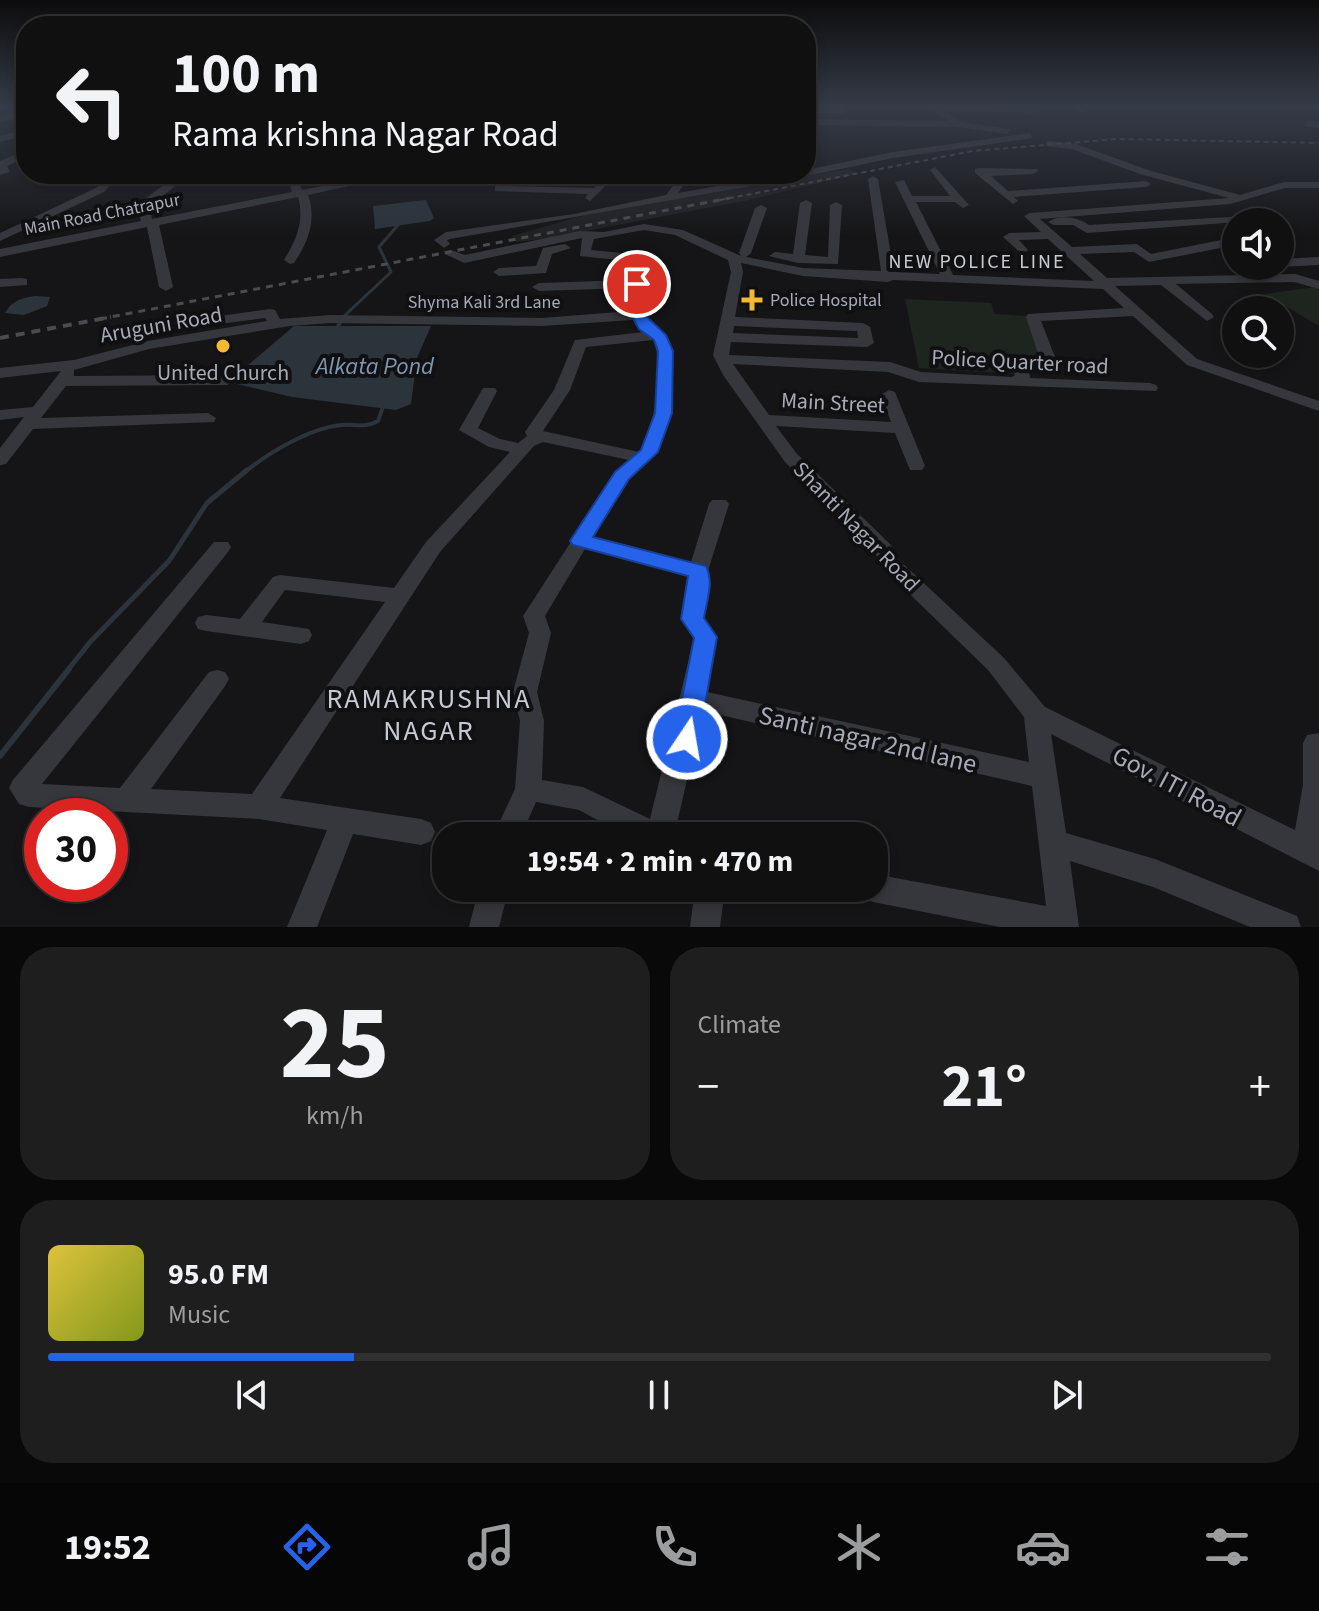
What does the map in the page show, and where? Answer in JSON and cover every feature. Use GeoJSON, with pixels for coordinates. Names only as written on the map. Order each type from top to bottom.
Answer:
{"type":"FeatureCollection","features":[{"type":"Feature","properties":{"kind":"street"},"geometry":{"type":"LineString","coordinates":[[816,171],[893,155],[933,150]]}},
{"type":"Feature","properties":{"kind":"street"},"geometry":{"type":"LineString","coordinates":[[1085,150],[1144,172],[1242,198]]}},
{"type":"Feature","properties":{"kind":"street"},"geometry":{"type":"LineString","coordinates":[[909,199],[962,203],[935,170]]}},
{"type":"Feature","properties":{"kind":"street"},"geometry":{"type":"LineString","coordinates":[[1033,171],[980,172],[1034,217],[1192,362],[1319,406]]}},
{"type":"Feature","properties":{"kind":"street"},"geometry":{"type":"LineString","coordinates":[[873,179],[888,278]]}},
{"type":"Feature","properties":{"kind":"street"},"geometry":{"type":"LineString","coordinates":[[900,182],[949,280]]}},
{"type":"Feature","properties":{"kind":"street"},"geometry":{"type":"LineString","coordinates":[[0,237],[100,190],[106,184]]}},
{"type":"Feature","properties":{"kind":"street"},"geometry":{"type":"LineString","coordinates":[[166,287],[151,223],[143,208],[172,184]]}},
{"type":"Feature","properties":{"kind":"street"},"geometry":{"type":"LineString","coordinates":[[290,260],[306,226],[306,203],[296,184]]}},
{"type":"Feature","properties":{"kind":"street","name":"Main Road Chatrapur"},"geometry":{"type":"LineString","coordinates":[[0,253],[349,184]]}},
{"type":"Feature","properties":{"kind":"street"},"geometry":{"type":"LineString","coordinates":[[499,184],[499,189],[596,191]]}},
{"type":"Feature","properties":{"kind":"street"},"geometry":{"type":"LineString","coordinates":[[574,215],[603,184]]}},
{"type":"Feature","properties":{"kind":"street"},"geometry":{"type":"LineString","coordinates":[[669,198],[680,184]]}},
{"type":"Feature","properties":{"kind":"street"},"geometry":{"type":"LineString","coordinates":[[742,184],[446,238],[449,249],[464,259],[583,238],[607,238],[631,229],[652,227],[678,233],[740,256],[803,272],[888,278],[1105,284],[1295,278],[1319,285]]}},
{"type":"Feature","properties":{"kind":"street"},"geometry":{"type":"LineString","coordinates":[[1005,194],[1146,184]]}},
{"type":"Feature","properties":{"kind":"street"},"geometry":{"type":"LineString","coordinates":[[1034,217],[1242,198],[1284,185],[1319,185]]}},
{"type":"Feature","properties":{"kind":"street"},"geometry":{"type":"LineString","coordinates":[[798,259],[806,203]]}},
{"type":"Feature","properties":{"kind":"street"},"geometry":{"type":"LineString","coordinates":[[740,256],[834,261],[836,205]]}},
{"type":"Feature","properties":{"kind":"street"},"geometry":{"type":"LineString","coordinates":[[723,359],[740,256],[761,208]]}},
{"type":"Feature","properties":{"kind":"street"},"geometry":{"type":"LineString","coordinates":[[1034,217],[1075,221],[1087,229],[1222,221]]}},
{"type":"Feature","properties":{"kind":"street"},"geometry":{"type":"LineString","coordinates":[[1022,250],[1009,237],[1051,235]]}},
{"type":"Feature","properties":{"kind":"street"},"geometry":{"type":"LineString","coordinates":[[499,272],[541,270],[547,251],[583,238]]}},
{"type":"Feature","properties":{"kind":"street"},"geometry":{"type":"LineString","coordinates":[[511,822],[528,789],[532,721],[525,692],[540,633],[534,616],[622,476],[643,458],[657,438],[666,400],[665,351],[657,335],[644,326],[638,315],[632,258],[590,255],[583,238]]}},
{"type":"Feature","properties":{"kind":"street"},"geometry":{"type":"LineString","coordinates":[[1070,251],[1137,248],[1149,258],[1222,244]]}},
{"type":"Feature","properties":{"kind":"street"},"geometry":{"type":"LineString","coordinates":[[1294,262],[1319,261]]}},
{"type":"Feature","properties":{"kind":"street"},"geometry":{"type":"LineString","coordinates":[[1164,281],[1207,317]]}},
{"type":"Feature","properties":{"kind":"street"},"geometry":{"type":"LineString","coordinates":[[0,283],[22,282]]}},
{"type":"Feature","properties":{"kind":"street"},"geometry":{"type":"LineString","coordinates":[[539,287],[637,284]]}},
{"type":"Feature","properties":{"kind":"street"},"geometry":{"type":"LineString","coordinates":[[1018,379],[1023,377],[1020,367],[1025,364],[1049,362],[1033,317],[1134,312]]}},
{"type":"Feature","properties":{"kind":"street"},"geometry":{"type":"LineString","coordinates":[[197,323],[270,313],[275,324]]}},
{"type":"Feature","properties":{"kind":"street","name":"Shyma Kali 3rd Lane"},"geometry":{"type":"LineString","coordinates":[[338,319],[542,322],[638,315]]}},
{"type":"Feature","properties":{"kind":"street","name":"Aruguni Road"},"geometry":{"type":"LineString","coordinates":[[0,373],[75,365],[148,345],[275,324],[338,319]]}},
{"type":"Feature","properties":{"kind":"street"},"geometry":{"type":"LineString","coordinates":[[863,327],[867,343],[726,329],[863,327]]}},
{"type":"Feature","properties":{"kind":"street"},"geometry":{"type":"LineString","coordinates":[[259,807],[433,547],[529,443],[568,379],[580,343],[657,335]]}},
{"type":"Feature","properties":{"kind":"street","name":"Police Quarter road"},"geometry":{"type":"LineString","coordinates":[[723,359],[890,367],[919,377],[1150,388]]}},
{"type":"Feature","properties":{"kind":"street","name":"Shanti Nagar Road"},"geometry":{"type":"LineString","coordinates":[[723,359],[763,420],[804,474],[996,664],[1036,714]]}},
{"type":"Feature","properties":{"kind":"street"},"geometry":{"type":"LineString","coordinates":[[2,457],[75,365]]}},
{"type":"Feature","properties":{"kind":"street"},"geometry":{"type":"LineString","coordinates":[[62,381],[227,380]]}},
{"type":"Feature","properties":{"kind":"street"},"geometry":{"type":"LineString","coordinates":[[489,391],[468,430],[495,443],[529,443],[643,458]]}},
{"type":"Feature","properties":{"kind":"street"},"geometry":{"type":"LineString","coordinates":[[889,395],[916,466]]}},
{"type":"Feature","properties":{"kind":"street"},"geometry":{"type":"LineString","coordinates":[[0,415],[208,418]]}},
{"type":"Feature","properties":{"kind":"street","name":"Main Street"},"geometry":{"type":"LineString","coordinates":[[763,420],[902,428]]}},
{"type":"Feature","properties":{"kind":"street"},"geometry":{"type":"LineString","coordinates":[[662,822],[695,699],[706,637],[693,619],[700,584],[698,571],[719,504]]}},
{"type":"Feature","properties":{"kind":"street"},"geometry":{"type":"LineString","coordinates":[[580,541],[698,571]]}},
{"type":"Feature","properties":{"kind":"street"},"geometry":{"type":"LineString","coordinates":[[88,798],[29,795],[22,788],[221,547]]}},
{"type":"Feature","properties":{"kind":"street"},"geometry":{"type":"LineString","coordinates":[[245,628],[280,582],[399,596]]}},
{"type":"Feature","properties":{"kind":"street"},"geometry":{"type":"LineString","coordinates":[[206,623],[301,635]]}},
{"type":"Feature","properties":{"kind":"street"},"geometry":{"type":"LineString","coordinates":[[128,799],[217,679]]}},
{"type":"Feature","properties":{"kind":"street","name":"Santi nagar 2nd lane"},"geometry":{"type":"LineString","coordinates":[[695,699],[767,716],[786,717],[870,741],[1042,776]]}},
{"type":"Feature","properties":{"kind":"street"},"geometry":{"type":"LineString","coordinates":[[888,891],[1064,926],[1036,714]]}},
{"type":"Feature","properties":{"kind":"street","name":"Gov. ITI Road"},"geometry":{"type":"LineString","coordinates":[[1036,714],[1312,854]]}},
{"type":"Feature","properties":{"kind":"street"},"geometry":{"type":"LineString","coordinates":[[1312,854],[1316,743]]}},
{"type":"Feature","properties":{"kind":"street"},"geometry":{"type":"LineString","coordinates":[[528,789],[583,799],[630,822]]}},
{"type":"Feature","properties":{"kind":"street"},"geometry":{"type":"LineString","coordinates":[[128,800],[259,807],[421,832]]}},
{"type":"Feature","properties":{"kind":"street"},"geometry":{"type":"LineString","coordinates":[[302,927],[344,822]]}},
{"type":"Feature","properties":{"kind":"street"},"geometry":{"type":"LineString","coordinates":[[1053,843],[1155,873],[1286,927]]}},
{"type":"Feature","properties":{"kind":"street"},"geometry":{"type":"LineString","coordinates":[[484,927],[490,902]]}},
{"type":"Feature","properties":{"kind":"street"},"geometry":{"type":"LineString","coordinates":[[705,927],[708,902]]}},
{"type":"Feature","properties":{"kind":"shaded area"},"geometry":{"type":"Polygon","coordinates":[[[848,169],[857,174],[816,184],[816,175],[848,169]]]}},
{"type":"Feature","properties":{"kind":"shaded area"},"geometry":{"type":"Polygon","coordinates":[[[762,184],[815,184],[749,200],[544,239],[516,242],[512,236],[585,215],[762,184]]]}},
{"type":"Feature","properties":{"kind":"shaded area"},"geometry":{"type":"Polygon","coordinates":[[[1319,288],[1319,326],[1294,311],[1294,296],[1265,294],[1319,288]]]}},
{"type":"Feature","properties":{"kind":"shaded area"},"geometry":{"type":"Polygon","coordinates":[[[905,299],[991,303],[995,314],[1027,316],[1043,364],[1013,361],[1017,374],[919,368],[905,299]]]}},
{"type":"Feature","properties":{"kind":"water"},"geometry":{"type":"Polygon","coordinates":[[[426,200],[434,218],[430,221],[375,229],[373,206],[426,200]]]}},
{"type":"Feature","properties":{"kind":"water"},"geometry":{"type":"Polygon","coordinates":[[[35,296],[50,297],[47,306],[24,315],[5,313],[17,301],[35,296]]]}},
{"type":"Feature","properties":{"kind":"water","name":"Alkata Pond"},"geometry":{"type":"Polygon","coordinates":[[[294,326],[431,326],[417,358],[411,404],[396,410],[292,397],[228,382],[294,326]]]}},
{"type":"Feature","properties":{"kind":"waterway"},"geometry":{"type":"LineString","coordinates":[[343,317],[391,272],[379,247],[398,225]]}},
{"type":"Feature","properties":{"kind":"waterway"},"geometry":{"type":"LineString","coordinates":[[337,328],[343,317]]}},
{"type":"Feature","properties":{"kind":"waterway"},"geometry":{"type":"LineString","coordinates":[[245,472],[277,450],[316,431],[378,421],[384,404]]}},
{"type":"Feature","properties":{"kind":"waterway"},"geometry":{"type":"LineString","coordinates":[[67,671],[91,641],[169,561],[207,503],[247,470]]}},
{"type":"Feature","properties":{"kind":"waterway"},"geometry":{"type":"LineString","coordinates":[[0,756],[69,669]]}},
{"type":"Feature","properties":{"kind":"railway"},"geometry":{"type":"LineString","coordinates":[[816,181],[982,150]]}},
{"type":"Feature","properties":{"kind":"railway"},"geometry":{"type":"LineString","coordinates":[[720,200],[803,184]]}},
{"type":"Feature","properties":{"kind":"railway"},"geometry":{"type":"LineString","coordinates":[[100,319],[730,198]]}},
{"type":"Feature","properties":{"kind":"railway"},"geometry":{"type":"LineString","coordinates":[[0,338],[111,317]]}},
{"type":"Feature","properties":{"kind":"place","name":"Police Hospital"},"geometry":{"type":"Point","coordinates":[752,300]}},
{"type":"Feature","properties":{"kind":"place","name":"United Church"},"geometry":{"type":"Point","coordinates":[223,346]}},
{"type":"Feature","properties":{"kind":"district","name":"NEW POLICE LINE"},"geometry":{"type":"Point","coordinates":[977,261]}},
{"type":"Feature","properties":{"kind":"district","name":"RAMAKRUSHNA NAGAR"},"geometry":{"type":"Point","coordinates":[429,714]}},
{"type":"Feature","properties":{"kind":"route"},"geometry":{"type":"LineString","coordinates":[[637,284],[638,315],[644,326],[660,338],[665,351],[666,400],[657,438],[649,452],[622,476],[580,541],[698,571],[700,584],[693,619],[706,637],[687,739]]}}]}
